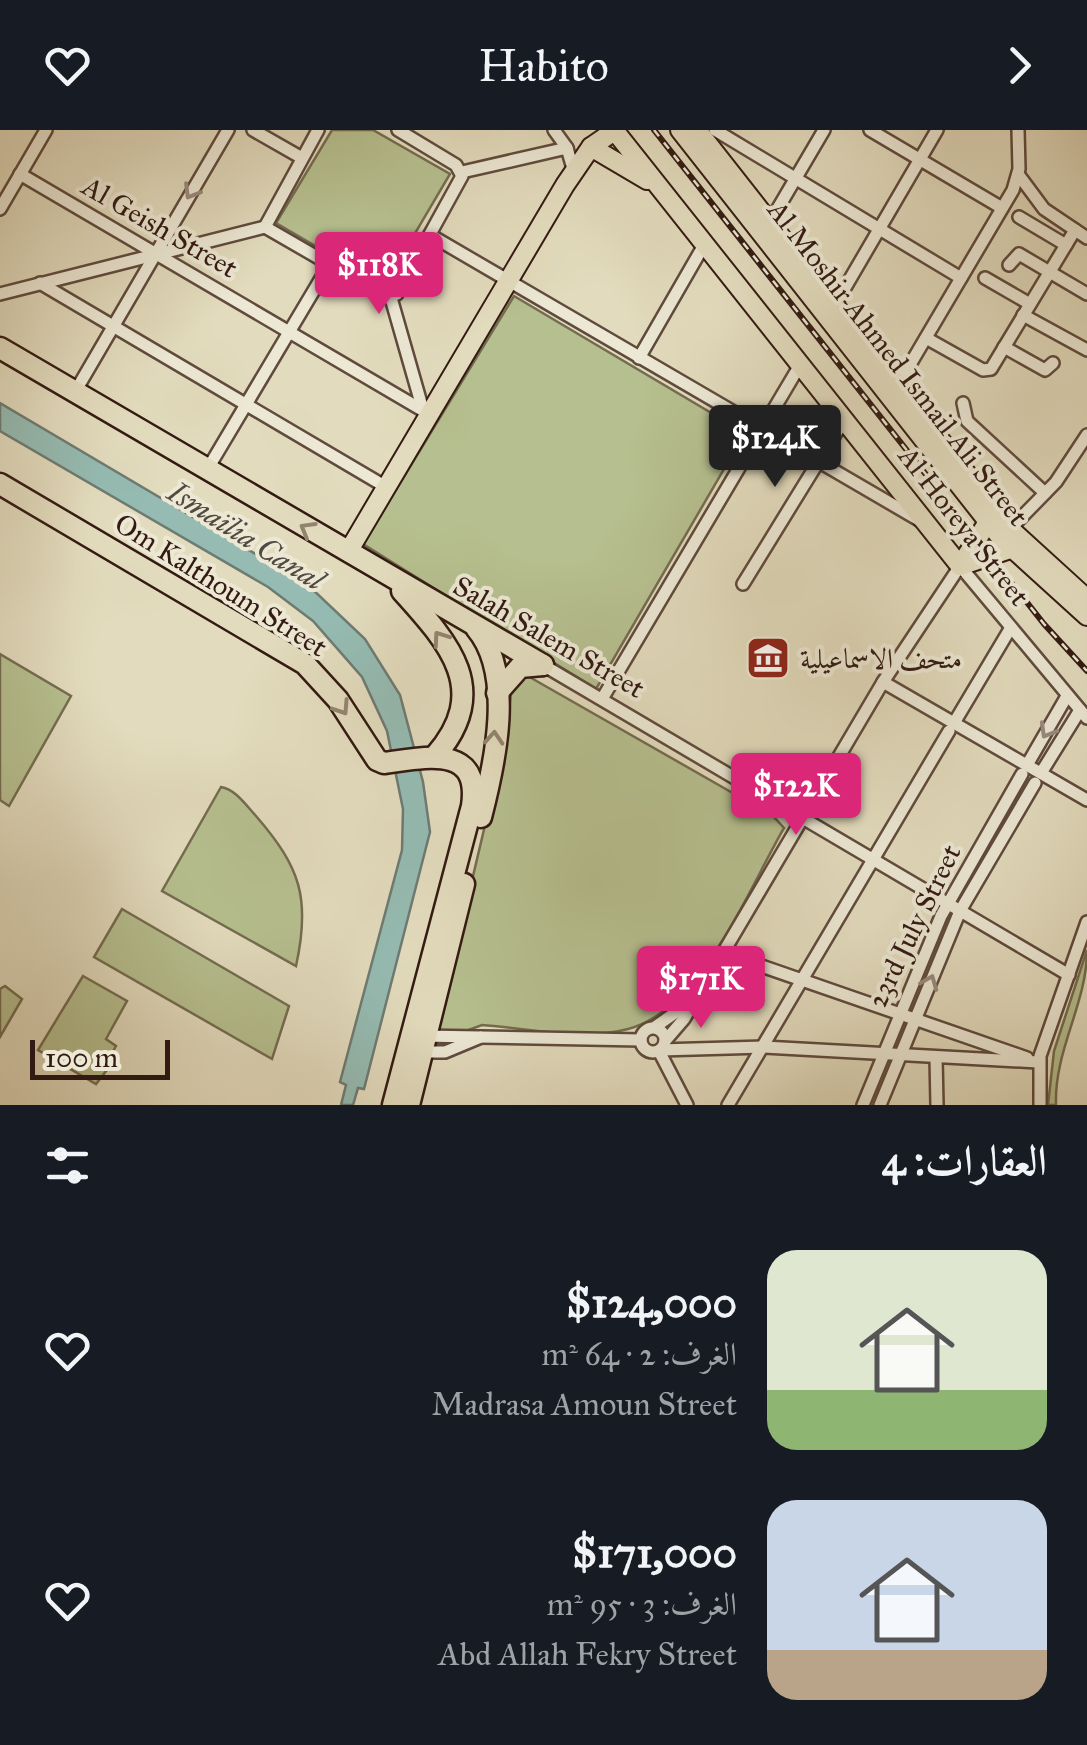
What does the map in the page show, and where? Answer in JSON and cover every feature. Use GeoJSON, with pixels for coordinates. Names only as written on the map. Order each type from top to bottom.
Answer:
{"type":"FeatureCollection","features":[{"type":"Feature","properties":{"kind":"highway","name":"Salah Salem Street"},"geometry":{"type":"LineString","coordinates":[[0,348],[543,665]]}},
{"type":"Feature","properties":{"kind":"highway","name":"Om Kalthoum Street"},"geometry":{"type":"LineString","coordinates":[[0,484],[305,664],[338,700],[371,754],[384,763],[433,756]]}},
{"type":"Feature","properties":{"kind":"highway"},"geometry":{"type":"LineString","coordinates":[[391,578],[441,640],[463,683],[457,727],[433,756],[463,767],[473,794],[415,1043],[409,1105]]}},
{"type":"Feature","properties":{"kind":"highway"},"geometry":{"type":"LineString","coordinates":[[393,1105],[484,808],[494,749],[497,693],[491,650],[474,625]]}},
{"type":"Feature","properties":{"kind":"highway"},"geometry":{"type":"LineString","coordinates":[[497,693],[520,667],[543,665]]}},
{"type":"Feature","properties":{"kind":"main road"},"geometry":{"type":"LineString","coordinates":[[348,552],[426,412],[574,172],[591,147],[614,130]]}},
{"type":"Feature","properties":{"kind":"main road","name":"Al Horeya Street"},"geometry":{"type":"LineString","coordinates":[[614,130],[960,566]]}},
{"type":"Feature","properties":{"kind":"main road","name":"Al Moshir Ahmed Ismail Ali Street"},"geometry":{"type":"LineString","coordinates":[[680,130],[766,229]]}},
{"type":"Feature","properties":{"kind":"main road","name":"Al Moshir Ahmed Ismail Ali Street"},"geometry":{"type":"LineString","coordinates":[[696,130],[766,229],[894,392],[1010,529],[1087,600]]}},
{"type":"Feature","properties":{"kind":"main road"},"geometry":{"type":"LineString","coordinates":[[591,147],[656,185]]}},
{"type":"Feature","properties":{"kind":"main road","name":"Al Moshir Ahmed Ismail Ali Street"},"geometry":{"type":"LineString","coordinates":[[894,392],[1010,549],[1087,616]]}},
{"type":"Feature","properties":{"kind":"main road"},"geometry":{"type":"LineString","coordinates":[[960,566],[988,522]]}},
{"type":"Feature","properties":{"kind":"main road"},"geometry":{"type":"LineString","coordinates":[[960,566],[1010,549]]}},
{"type":"Feature","properties":{"kind":"street"},"geometry":{"type":"LineString","coordinates":[[0,209],[46,130]]}},
{"type":"Feature","properties":{"kind":"street"},"geometry":{"type":"LineString","coordinates":[[75,392],[228,130]]}},
{"type":"Feature","properties":{"kind":"street"},"geometry":{"type":"LineString","coordinates":[[253,130],[302,158]]}},
{"type":"Feature","properties":{"kind":"street"},"geometry":{"type":"LineString","coordinates":[[265,227],[318,130]]}},
{"type":"Feature","properties":{"kind":"street"},"geometry":{"type":"LineString","coordinates":[[554,130],[567,148],[574,172]]}},
{"type":"Feature","properties":{"kind":"street"},"geometry":{"type":"LineString","coordinates":[[766,229],[824,130]]}},
{"type":"Feature","properties":{"kind":"street"},"geometry":{"type":"LineString","coordinates":[[870,130],[1002,208]]}},
{"type":"Feature","properties":{"kind":"street"},"geometry":{"type":"LineString","coordinates":[[830,312],[937,130]]}},
{"type":"Feature","properties":{"kind":"street"},"geometry":{"type":"LineString","coordinates":[[894,392],[1002,208],[1018,174],[1018,130]]}},
{"type":"Feature","properties":{"kind":"street"},"geometry":{"type":"LineString","coordinates":[[403,131],[462,172],[567,148]]}},
{"type":"Feature","properties":{"kind":"street"},"geometry":{"type":"LineString","coordinates":[[719,134],[961,278]]}},
{"type":"Feature","properties":{"kind":"street"},"geometry":{"type":"LineString","coordinates":[[391,298],[462,172]]}},
{"type":"Feature","properties":{"kind":"street","name":"Al Geish Street"},"geometry":{"type":"LineString","coordinates":[[20,174],[426,412]]}},
{"type":"Feature","properties":{"kind":"street"},"geometry":{"type":"LineString","coordinates":[[1018,174],[1040,206],[1087,238]]}},
{"type":"Feature","properties":{"kind":"street"},"geometry":{"type":"LineString","coordinates":[[1020,218],[1066,245]]}},
{"type":"Feature","properties":{"kind":"street"},"geometry":{"type":"LineString","coordinates":[[0,294],[265,227],[391,298],[426,412]]}},
{"type":"Feature","properties":{"kind":"street"},"geometry":{"type":"LineString","coordinates":[[926,338],[986,371],[1075,230]]}},
{"type":"Feature","properties":{"kind":"street"},"geometry":{"type":"LineString","coordinates":[[430,234],[932,527]]}},
{"type":"Feature","properties":{"kind":"street"},"geometry":{"type":"LineString","coordinates":[[639,358],[704,245]]}},
{"type":"Feature","properties":{"kind":"street"},"geometry":{"type":"LineString","coordinates":[[1010,265],[1019,254],[1087,294]]}},
{"type":"Feature","properties":{"kind":"street"},"geometry":{"type":"LineString","coordinates":[[207,470],[328,265]]}},
{"type":"Feature","properties":{"kind":"street"},"geometry":{"type":"LineString","coordinates":[[985,278],[1087,350]]}},
{"type":"Feature","properties":{"kind":"street"},"geometry":{"type":"LineString","coordinates":[[40,283],[386,488]]}},
{"type":"Feature","properties":{"kind":"street"},"geometry":{"type":"LineString","coordinates":[[1004,347],[1045,370],[1053,363]]}},
{"type":"Feature","properties":{"kind":"street"},"geometry":{"type":"LineString","coordinates":[[602,699],[800,365]]}},
{"type":"Feature","properties":{"kind":"street"},"geometry":{"type":"LineString","coordinates":[[963,404],[967,421],[1045,493]]}},
{"type":"Feature","properties":{"kind":"street"},"geometry":{"type":"LineString","coordinates":[[742,584],[844,420]]}},
{"type":"Feature","properties":{"kind":"street"},"geometry":{"type":"LineString","coordinates":[[1010,529],[1045,493],[1087,435]]}},
{"type":"Feature","properties":{"kind":"street"},"geometry":{"type":"LineString","coordinates":[[663,1046],[724,953],[883,682],[960,566]]}},
{"type":"Feature","properties":{"kind":"street","name":"Al Horeya Street"},"geometry":{"type":"LineString","coordinates":[[960,566],[1083,714]]}},
{"type":"Feature","properties":{"kind":"street"},"geometry":{"type":"LineString","coordinates":[[731,1104],[1010,629]]}},
{"type":"Feature","properties":{"kind":"street","name":"Salah Salem Street"},"geometry":{"type":"LineString","coordinates":[[543,665],[1069,975]]}},
{"type":"Feature","properties":{"kind":"street"},"geometry":{"type":"LineString","coordinates":[[883,682],[1024,770],[1087,800]]}},
{"type":"Feature","properties":{"kind":"street","name":"23rd July Street"},"geometry":{"type":"LineString","coordinates":[[863,1105],[947,904],[1067,696]]}},
{"type":"Feature","properties":{"kind":"street","name":"23rd July Street"},"geometry":{"type":"LineString","coordinates":[[880,1105],[960,911],[1038,778],[1083,714]]}},
{"type":"Feature","properties":{"kind":"street"},"geometry":{"type":"LineString","coordinates":[[986,835],[999,842]]}},
{"type":"Feature","properties":{"kind":"street"},"geometry":{"type":"LineString","coordinates":[[1040,1105],[1038,1062],[1087,922]]}},
{"type":"Feature","properties":{"kind":"street"},"geometry":{"type":"LineString","coordinates":[[724,953],[1038,1062]]}},
{"type":"Feature","properties":{"kind":"street"},"geometry":{"type":"LineString","coordinates":[[641,1040],[645,1030],[676,1016],[699,992]]}},
{"type":"Feature","properties":{"kind":"street"},"geometry":{"type":"LineString","coordinates":[[655,1027],[663,1032],[663,1046],[687,1105]]}},
{"type":"Feature","properties":{"kind":"street"},"geometry":{"type":"LineString","coordinates":[[415,1043],[445,1052],[481,1037],[641,1040]]}},
{"type":"Feature","properties":{"kind":"street"},"geometry":{"type":"LineString","coordinates":[[641,1040],[647,1051],[663,1046],[764,1047],[1038,1062]]}},
{"type":"Feature","properties":{"kind":"street"},"geometry":{"type":"LineString","coordinates":[[936,1058],[937,1105]]}},
{"type":"Feature","properties":{"kind":"green space"},"geometry":{"type":"Polygon","coordinates":[[[332,130],[373,130],[450,174],[384,286],[276,223],[332,130]]]}},
{"type":"Feature","properties":{"kind":"green space"},"geometry":{"type":"Polygon","coordinates":[[[514,296],[745,433],[596,689],[363,544],[514,296]]]}},
{"type":"Feature","properties":{"kind":"green space"},"geometry":{"type":"Polygon","coordinates":[[[0,654],[71,696],[9,806],[0,800],[0,654]]]}},
{"type":"Feature","properties":{"kind":"green space"},"geometry":{"type":"Polygon","coordinates":[[[526,675],[773,816],[784,828],[720,945],[678,998],[654,1017],[628,1029],[593,1034],[482,1025],[463,1032],[436,1033],[507,732],[512,683],[526,675]]]}},
{"type":"Feature","properties":{"kind":"green space"},"geometry":{"type":"Polygon","coordinates":[[[221,787],[236,794],[248,807],[292,868],[302,902],[296,966],[162,891],[221,787]]]}},
{"type":"Feature","properties":{"kind":"green space"},"geometry":{"type":"Polygon","coordinates":[[[122,909],[289,1006],[272,1059],[94,957],[122,909]]]}},
{"type":"Feature","properties":{"kind":"green space"},"geometry":{"type":"Polygon","coordinates":[[[1087,950],[1082,989],[1060,1065],[1056,1105],[1048,1105],[1054,1051],[1087,950]]]}},
{"type":"Feature","properties":{"kind":"green space"},"geometry":{"type":"Polygon","coordinates":[[[83,976],[127,1001],[106,1039],[116,1046],[106,1064],[110,1066],[96,1084],[38,1050],[83,976]]]}},
{"type":"Feature","properties":{"kind":"green space"},"geometry":{"type":"Polygon","coordinates":[[[5,986],[22,999],[0,1037],[0,989],[5,986]]]}},
{"type":"Feature","properties":{"kind":"water"},"geometry":{"type":"Polygon","coordinates":[[[0,403],[308,585],[365,639],[400,695],[423,782],[430,832],[364,1089],[358,1088],[353,1105],[341,1105],[346,1085],[340,1082],[402,850],[403,809],[387,731],[362,677],[313,621],[268,587],[0,431],[0,403]]]}},
{"type":"Feature","properties":{"kind":"railway"},"geometry":{"type":"LineString","coordinates":[[654,130],[1044,624],[1087,671]]}},
{"type":"Feature","properties":{"kind":"place","name":"متحف الاسماعيلية"},"geometry":{"type":"Point","coordinates":[768,658]}},
{"type":"Feature","properties":{"kind":"water label","name":"Ismaïlia Canal"},"geometry":{"type":"Point","coordinates":[246,536]}}]}
